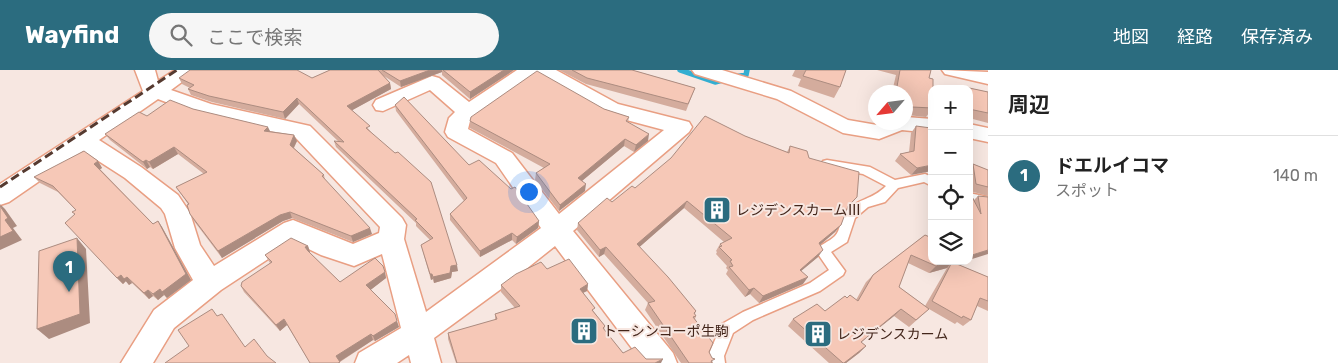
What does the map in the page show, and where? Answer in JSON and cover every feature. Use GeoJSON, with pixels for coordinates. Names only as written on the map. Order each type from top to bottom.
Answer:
{"type":"FeatureCollection","features":[{"type":"Feature","properties":{"kind":"street"},"geometry":{"type":"LineString","coordinates":[[145,70],[151,88],[156,91],[216,111],[302,131],[393,225],[391,240],[426,363]]}},
{"type":"Feature","properties":{"kind":"street"},"geometry":{"type":"LineString","coordinates":[[0,196],[188,70]]}},
{"type":"Feature","properties":{"kind":"street"},"geometry":{"type":"LineString","coordinates":[[530,70],[460,118],[456,132],[504,158],[557,230],[662,363]]}},
{"type":"Feature","properties":{"kind":"street"},"geometry":{"type":"LineString","coordinates":[[370,363],[418,335],[557,230],[681,127],[611,109],[542,70]]}},
{"type":"Feature","properties":{"kind":"street"},"geometry":{"type":"LineString","coordinates":[[702,70],[784,96],[843,126],[879,132],[900,123],[928,126]]}},
{"type":"Feature","properties":{"kind":"street"},"geometry":{"type":"LineString","coordinates":[[952,70],[988,78]]}},
{"type":"Feature","properties":{"kind":"street"},"geometry":{"type":"LineString","coordinates":[[383,105],[432,82],[468,112]]}},
{"type":"Feature","properties":{"kind":"street"},"geometry":{"type":"LineString","coordinates":[[973,132],[988,135]]}},
{"type":"Feature","properties":{"kind":"street"},"geometry":{"type":"LineString","coordinates":[[83,141],[118,163],[166,198],[177,210],[183,237],[201,270],[211,282]]}},
{"type":"Feature","properties":{"kind":"street"},"geometry":{"type":"LineString","coordinates":[[136,363],[164,320],[211,282],[294,230],[330,248],[354,255],[391,240]]}},
{"type":"Feature","properties":{"kind":"lane"},"geometry":{"type":"LineString","coordinates":[[818,162],[866,170],[894,185]]}},
{"type":"Feature","properties":{"kind":"lane"},"geometry":{"type":"LineString","coordinates":[[717,363],[716,356],[728,329],[748,316],[815,287],[838,271],[823,251],[842,238],[850,215],[864,204],[881,200],[894,185],[925,178],[928,180]]}},
{"type":"Feature","properties":{"kind":"lane"},"geometry":{"type":"LineString","coordinates":[[973,198],[988,201]]}},
{"type":"Feature","properties":{"kind":"building"},"geometry":{"type":"Polygon","coordinates":[[[190,70],[297,70],[312,78],[330,70],[378,70],[390,83],[347,106],[370,126],[366,128],[395,153],[398,152],[431,182],[457,265],[451,266],[450,273],[433,277],[430,274],[421,245],[433,238],[415,220],[417,219],[334,141],[344,142],[297,98],[283,112],[209,96],[188,89],[194,85],[179,78],[190,70]]]}},
{"type":"Feature","properties":{"kind":"building"},"geometry":{"type":"Polygon","coordinates":[[[382,70],[430,70],[400,81],[382,70]]]}},
{"type":"Feature","properties":{"kind":"building"},"geometry":{"type":"Polygon","coordinates":[[[443,70],[504,70],[470,92],[443,70]]]}},
{"type":"Feature","properties":{"kind":"building"},"geometry":{"type":"Polygon","coordinates":[[[572,70],[632,70],[695,88],[688,104],[587,78],[572,70]]]}},
{"type":"Feature","properties":{"kind":"building"},"geometry":{"type":"Polygon","coordinates":[[[806,70],[846,70],[840,87],[803,76],[806,70]]]}},
{"type":"Feature","properties":{"kind":"building"},"geometry":{"type":"Polygon","coordinates":[[[900,70],[931,70],[929,78],[933,79],[933,85],[928,85],[928,108],[913,107],[913,85],[897,85],[900,70]]]}},
{"type":"Feature","properties":{"kind":"building"},"geometry":{"type":"Polygon","coordinates":[[[537,71],[604,109],[629,117],[626,121],[649,134],[636,145],[625,139],[578,178],[586,184],[560,205],[536,173],[550,164],[470,121],[471,117],[537,71]]]}},
{"type":"Feature","properties":{"kind":"building"},"geometry":{"type":"Polygon","coordinates":[[[973,89],[988,92],[988,113],[973,110],[973,89]]]}},
{"type":"Feature","properties":{"kind":"building"},"geometry":{"type":"Polygon","coordinates":[[[404,97],[469,165],[479,160],[511,189],[515,187],[539,221],[517,237],[512,233],[480,251],[450,214],[467,198],[395,105],[404,97]]]}},
{"type":"Feature","properties":{"kind":"building"},"geometry":{"type":"Polygon","coordinates":[[[170,100],[193,109],[268,127],[264,131],[294,135],[290,145],[324,175],[322,176],[370,228],[351,236],[290,212],[280,215],[218,251],[190,214],[187,205],[189,204],[176,187],[207,172],[174,147],[149,162],[146,160],[143,162],[105,134],[139,112],[147,116],[170,100]]]}},
{"type":"Feature","properties":{"kind":"building"},"geometry":{"type":"Polygon","coordinates":[[[705,116],[745,136],[789,153],[790,146],[807,151],[809,158],[859,172],[857,197],[848,206],[841,225],[819,243],[823,250],[800,270],[808,277],[763,296],[754,288],[749,290],[729,267],[733,266],[730,261],[732,260],[719,247],[722,246],[720,244],[732,238],[687,201],[637,244],[696,311],[694,313],[696,316],[693,317],[713,343],[709,352],[712,358],[715,359],[711,361],[712,363],[689,363],[648,303],[655,301],[606,247],[600,250],[578,223],[607,198],[612,202],[632,186],[635,188],[671,158],[705,116]]]}},
{"type":"Feature","properties":{"kind":"building"},"geometry":{"type":"Polygon","coordinates":[[[916,126],[928,128],[928,166],[917,168],[900,154],[914,151],[916,126]]]}},
{"type":"Feature","properties":{"kind":"building"},"geometry":{"type":"Polygon","coordinates":[[[84,151],[98,161],[94,164],[153,224],[158,221],[186,274],[162,292],[160,289],[153,294],[148,290],[144,293],[127,277],[124,279],[121,275],[117,278],[65,223],[75,214],[72,212],[76,210],[53,186],[34,177],[84,151]]]}},
{"type":"Feature","properties":{"kind":"building"},"geometry":{"type":"Polygon","coordinates":[[[973,164],[988,170],[988,187],[976,184],[973,164]]]}},
{"type":"Feature","properties":{"kind":"building"},"geometry":{"type":"Polygon","coordinates":[[[978,196],[988,197],[988,250],[973,255],[973,199],[981,214],[978,196]]]}},
{"type":"Feature","properties":{"kind":"building"},"geometry":{"type":"Polygon","coordinates":[[[0,206],[8,218],[5,220],[13,231],[0,237],[0,206]]]}},
{"type":"Feature","properties":{"kind":"building"},"geometry":{"type":"Polygon","coordinates":[[[925,235],[928,236],[928,262],[911,255],[899,287],[929,309],[916,320],[901,309],[861,342],[866,346],[843,363],[793,319],[817,304],[825,311],[845,296],[847,298],[850,295],[858,301],[873,275],[925,235]]]}},
{"type":"Feature","properties":{"kind":"building"},"geometry":{"type":"Polygon","coordinates":[[[77,238],[80,314],[37,329],[39,251],[77,238]]]}},
{"type":"Feature","properties":{"kind":"building"},"geometry":{"type":"Polygon","coordinates":[[[291,238],[308,246],[305,247],[308,251],[340,282],[375,258],[383,266],[385,272],[366,285],[395,314],[397,321],[373,336],[371,334],[336,356],[340,362],[338,363],[310,363],[284,319],[276,325],[241,286],[242,282],[272,262],[265,255],[291,238]]]}},
{"type":"Feature","properties":{"kind":"building"},"geometry":{"type":"Polygon","coordinates":[[[569,259],[588,284],[580,289],[595,308],[592,310],[605,326],[603,328],[623,353],[635,347],[646,359],[663,359],[655,363],[457,363],[448,333],[497,319],[495,314],[520,306],[501,285],[516,274],[541,262],[547,269],[569,259]]]}},
{"type":"Feature","properties":{"kind":"building"},"geometry":{"type":"Polygon","coordinates":[[[950,265],[959,265],[988,277],[988,301],[980,298],[971,320],[963,316],[962,318],[932,301],[950,265]]]}},
{"type":"Feature","properties":{"kind":"building"},"geometry":{"type":"Polygon","coordinates":[[[212,309],[217,316],[222,314],[245,347],[254,339],[267,356],[276,363],[165,363],[189,346],[178,330],[212,309]]]}},
{"type":"Feature","properties":{"kind":"waterway"},"geometry":{"type":"LineString","coordinates":[[680,70],[715,82],[726,79]]}},
{"type":"Feature","properties":{"kind":"waterway"},"geometry":{"type":"LineString","coordinates":[[735,77],[746,75],[747,70]]}},
{"type":"Feature","properties":{"kind":"railway"},"geometry":{"type":"LineString","coordinates":[[0,187],[177,70]]}},
{"type":"Feature","properties":{"kind":"place","name":"レジデンスカームⅢ"},"geometry":{"type":"Point","coordinates":[717,210]}},
{"type":"Feature","properties":{"kind":"place","name":"ドエルイコマ"},"geometry":{"type":"Point","coordinates":[69,292]}},
{"type":"Feature","properties":{"kind":"place","name":"トーシンコーポ生駒"},"geometry":{"type":"Point","coordinates":[584,331]}},
{"type":"Feature","properties":{"kind":"place","name":"レジデンスカーム"},"geometry":{"type":"Point","coordinates":[818,334]}}]}
